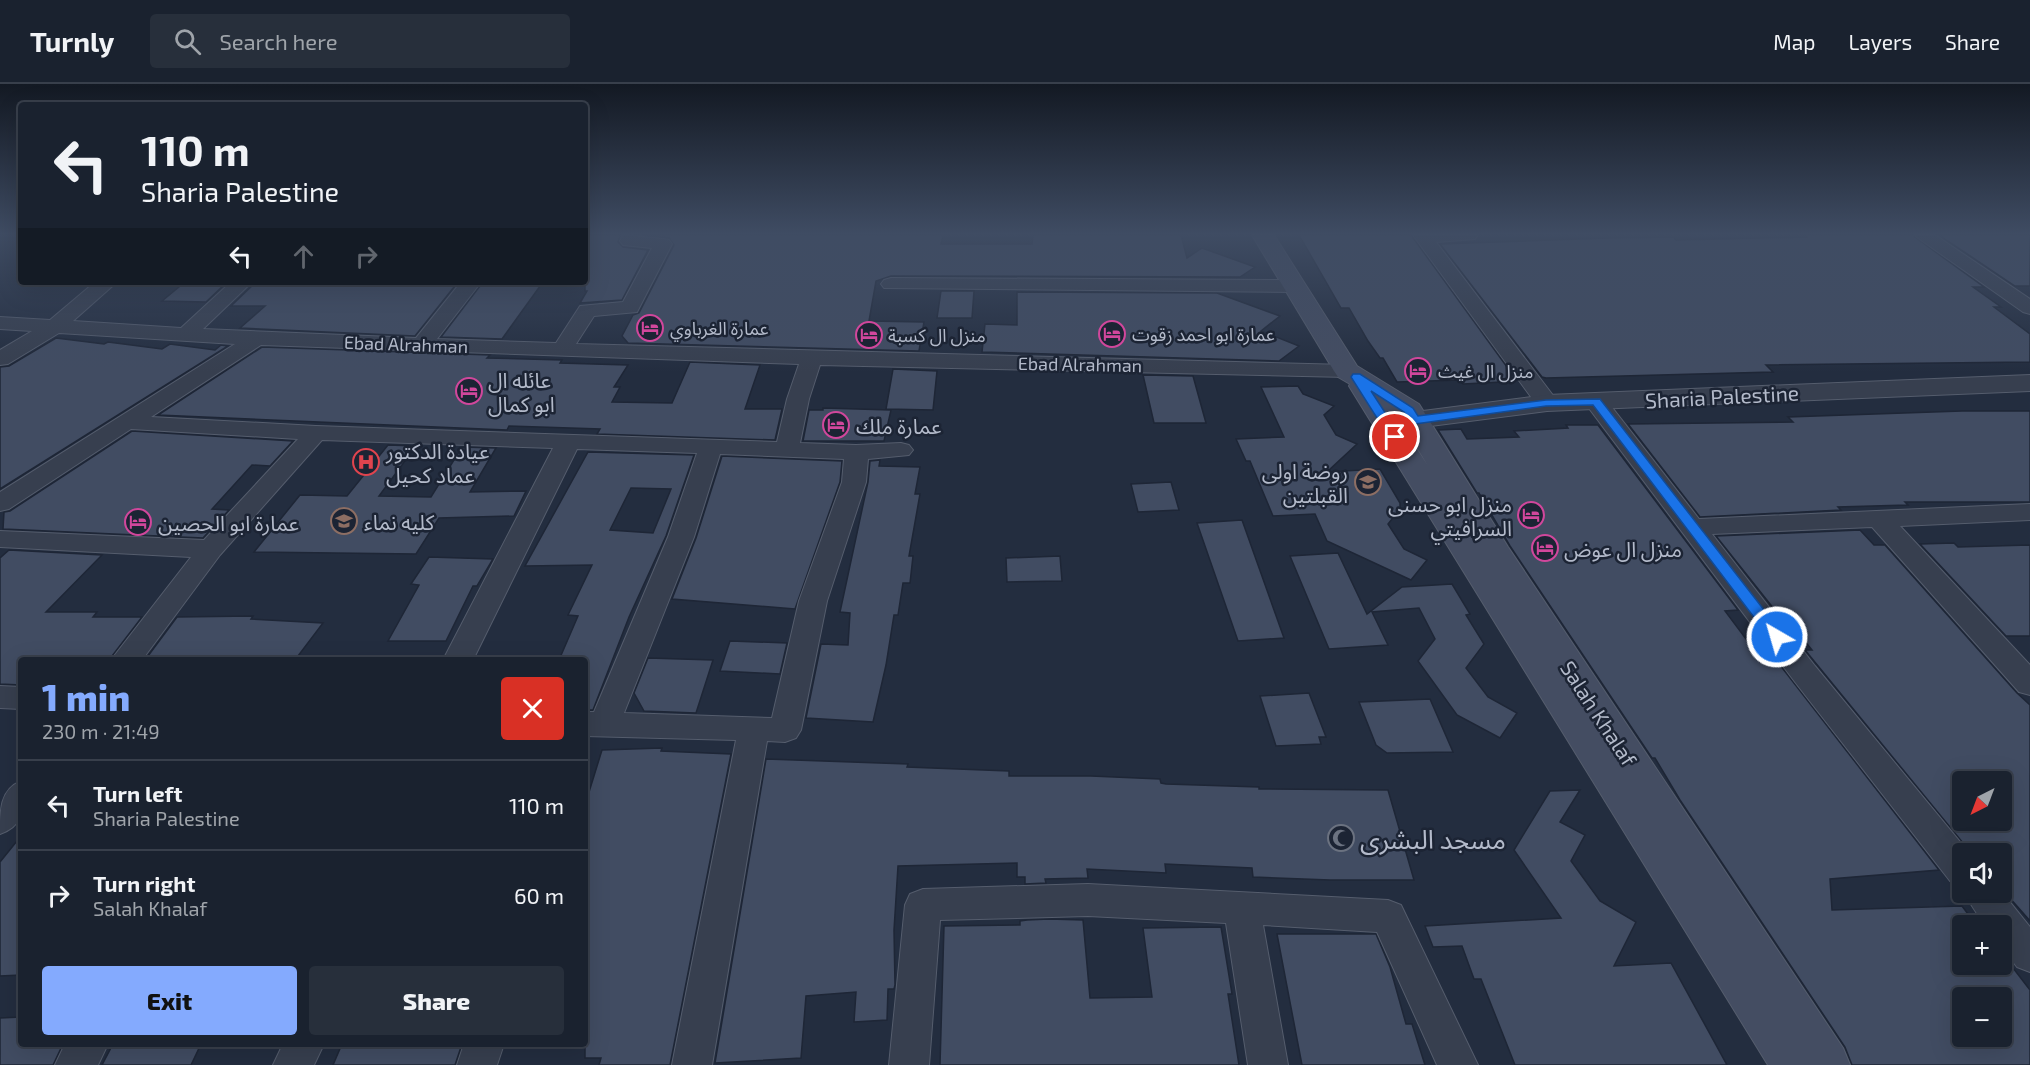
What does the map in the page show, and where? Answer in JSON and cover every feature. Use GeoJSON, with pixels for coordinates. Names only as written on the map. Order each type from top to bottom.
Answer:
{"type":"FeatureCollection","features":[{"type":"Feature","properties":{"kind":"main road","name":"Salah Khalaf"},"geometry":{"type":"LineString","coordinates":[[1292,281],[1796,1065]]}},
{"type":"Feature","properties":{"kind":"main road","name":"Salah Khalaf"},"geometry":{"type":"LineString","coordinates":[[1352,374],[1409,410],[1496,553],[1826,1065]]}},
{"type":"Feature","properties":{"kind":"street"},"geometry":{"type":"LineString","coordinates":[[562,350],[587,310],[630,308],[644,281]]}},
{"type":"Feature","properties":{"kind":"street"},"geometry":{"type":"LineString","coordinates":[[1455,281],[1546,403]]}},
{"type":"Feature","properties":{"kind":"street"},"geometry":{"type":"LineString","coordinates":[[1990,281],[2030,308]]}},
{"type":"Feature","properties":{"kind":"street"},"geometry":{"type":"LineString","coordinates":[[891,284],[1295,286]]}},
{"type":"Feature","properties":{"kind":"street"},"geometry":{"type":"LineString","coordinates":[[0,359],[54,327],[103,285]]}},
{"type":"Feature","properties":{"kind":"street"},"geometry":{"type":"LineString","coordinates":[[185,335],[239,285]]}},
{"type":"Feature","properties":{"kind":"street"},"geometry":{"type":"LineString","coordinates":[[421,345],[469,285]]}},
{"type":"Feature","properties":{"kind":"street","name":"Ebad Alrahman"},"geometry":{"type":"LineString","coordinates":[[0,323],[258,339],[1352,374]]}},
{"type":"Feature","properties":{"kind":"street"},"geometry":{"type":"LineString","coordinates":[[0,503],[124,422],[258,339]]}},
{"type":"Feature","properties":{"kind":"street"},"geometry":{"type":"LineString","coordinates":[[787,449],[798,399],[812,358]]}},
{"type":"Feature","properties":{"kind":"street","name":"Sharia Palestine"},"geometry":{"type":"LineString","coordinates":[[1415,420],[1546,403],[2030,382]]}},
{"type":"Feature","properties":{"kind":"street"},"geometry":{"type":"LineString","coordinates":[[1596,402],[1805,674],[1952,858]]}},
{"type":"Feature","properties":{"kind":"street"},"geometry":{"type":"LineString","coordinates":[[124,422],[316,433],[856,452],[901,450]]}},
{"type":"Feature","properties":{"kind":"street"},"geometry":{"type":"LineString","coordinates":[[128,657],[211,549],[316,433]]}},
{"type":"Feature","properties":{"kind":"street"},"geometry":{"type":"LineString","coordinates":[[460,657],[569,441]]}},
{"type":"Feature","properties":{"kind":"street"},"geometry":{"type":"LineString","coordinates":[[711,446],[681,537],[595,724],[753,731],[785,730],[813,601],[854,482],[856,452]]}},
{"type":"Feature","properties":{"kind":"street"},"geometry":{"type":"LineString","coordinates":[[1693,527],[2030,512]]}},
{"type":"Feature","properties":{"kind":"street"},"geometry":{"type":"LineString","coordinates":[[1878,518],[2024,670]]}},
{"type":"Feature","properties":{"kind":"street"},"geometry":{"type":"LineString","coordinates":[[0,539],[211,549]]}},
{"type":"Feature","properties":{"kind":"street"},"geometry":{"type":"LineString","coordinates":[[0,697],[18,698]]}},
{"type":"Feature","properties":{"kind":"street"},"geometry":{"type":"LineString","coordinates":[[692,1065],[753,731]]}},
{"type":"Feature","properties":{"kind":"street"},"geometry":{"type":"LineString","coordinates":[[0,820],[18,798]]}},
{"type":"Feature","properties":{"kind":"street"},"geometry":{"type":"LineString","coordinates":[[909,1065],[922,904],[1088,900],[1388,916],[1458,1065]]}},
{"type":"Feature","properties":{"kind":"street"},"geometry":{"type":"LineString","coordinates":[[1989,903],[2030,955]]}},
{"type":"Feature","properties":{"kind":"street"},"geometry":{"type":"LineString","coordinates":[[1242,910],[1268,1065]]}},
{"type":"Feature","properties":{"kind":"street"},"geometry":{"type":"LineString","coordinates":[[75,1065],[86,1047]]}},
{"type":"Feature","properties":{"kind":"street"},"geometry":{"type":"LineString","coordinates":[[293,1065],[302,1047]]}},
{"type":"Feature","properties":{"kind":"street"},"geometry":{"type":"LineString","coordinates":[[477,1065],[483,1047]]}},
{"type":"Feature","properties":{"kind":"building"},"geometry":{"type":"Polygon","coordinates":[[[588,281],[632,281],[622,300],[580,303],[587,291],[585,291],[588,281]]]}},
{"type":"Feature","properties":{"kind":"building"},"geometry":{"type":"Polygon","coordinates":[[[656,281],[877,281],[869,321],[924,322],[919,351],[628,343],[622,336],[633,315],[639,313],[656,281]]]}},
{"type":"Feature","properties":{"kind":"building"},"geometry":{"type":"Polygon","coordinates":[[[1325,281],[1444,281],[1515,378],[1499,379],[1501,382],[1463,384],[1460,380],[1397,382],[1383,358],[1380,358],[1368,341],[1349,308],[1341,308],[1325,281]]]}},
{"type":"Feature","properties":{"kind":"building"},"geometry":{"type":"Polygon","coordinates":[[[1468,281],[1975,281],[1984,287],[1973,287],[2001,307],[1994,307],[2030,334],[2030,362],[1766,365],[1773,372],[1542,377],[1468,281]]]}},
{"type":"Feature","properties":{"kind":"building"},"geometry":{"type":"Polygon","coordinates":[[[2007,281],[2030,281],[2030,286],[2015,286],[2007,281]]]}},
{"type":"Feature","properties":{"kind":"building"},"geometry":{"type":"Polygon","coordinates":[[[181,285],[224,285],[206,302],[162,301],[181,285]]]}},
{"type":"Feature","properties":{"kind":"building"},"geometry":{"type":"Polygon","coordinates":[[[253,285],[456,285],[415,336],[240,328],[265,306],[231,306],[253,285]]]}},
{"type":"Feature","properties":{"kind":"building"},"geometry":{"type":"Polygon","coordinates":[[[481,285],[541,285],[502,339],[441,337],[481,285]]]}},
{"type":"Feature","properties":{"kind":"building"},"geometry":{"type":"Polygon","coordinates":[[[941,291],[974,291],[972,318],[937,318],[941,291]]]}},
{"type":"Feature","properties":{"kind":"building"},"geometry":{"type":"Polygon","coordinates":[[[1017,292],[1217,293],[1280,316],[1261,331],[1299,346],[1279,361],[982,352],[985,324],[1017,325],[1017,292]]]}},
{"type":"Feature","properties":{"kind":"building"},"geometry":{"type":"Polygon","coordinates":[[[56,338],[162,349],[170,344],[215,350],[221,345],[228,346],[0,489],[0,367],[9,366],[56,338]]]}},
{"type":"Feature","properties":{"kind":"building"},"geometry":{"type":"Polygon","coordinates":[[[262,347],[490,355],[487,358],[628,365],[614,387],[620,387],[612,402],[672,403],[690,362],[760,365],[745,409],[782,409],[775,440],[597,434],[600,429],[509,426],[507,430],[158,415],[262,347]]]}},
{"type":"Feature","properties":{"kind":"building"},"geometry":{"type":"Polygon","coordinates":[[[893,369],[937,371],[933,410],[886,409],[893,369]]]}},
{"type":"Feature","properties":{"kind":"building"},"geometry":{"type":"Polygon","coordinates":[[[1143,375],[1193,376],[1206,423],[1154,423],[1143,375]]]}},
{"type":"Feature","properties":{"kind":"building"},"geometry":{"type":"Polygon","coordinates":[[[1298,386],[1303,394],[1334,406],[1324,415],[1336,435],[1357,444],[1327,472],[1380,469],[1400,503],[1400,509],[1388,524],[1404,549],[1427,560],[1411,580],[1327,541],[1315,514],[1273,516],[1250,461],[1246,461],[1236,439],[1284,437],[1261,387],[1298,386]]]}},
{"type":"Feature","properties":{"kind":"building"},"geometry":{"type":"Polygon","coordinates":[[[823,408],[891,410],[884,441],[803,441],[809,410],[823,410],[823,408]]]}},
{"type":"Feature","properties":{"kind":"building"},"geometry":{"type":"Polygon","coordinates":[[[2030,411],[2030,502],[1905,502],[1908,505],[1838,507],[1841,510],[1700,517],[1628,424],[1793,422],[1788,417],[2030,411]]]}},
{"type":"Feature","properties":{"kind":"building"},"geometry":{"type":"Polygon","coordinates":[[[1566,425],[1598,425],[1738,610],[1725,611],[1755,651],[1769,651],[1939,870],[1830,879],[1832,910],[1962,906],[1969,915],[1952,915],[1952,975],[2012,975],[2012,967],[2030,990],[2030,1065],[1852,1065],[1845,1047],[1680,800],[1655,758],[1652,758],[1510,546],[1438,430],[1461,429],[1467,439],[1519,437],[1514,431],[1568,428],[1566,425]]]}},
{"type":"Feature","properties":{"kind":"building"},"geometry":{"type":"Polygon","coordinates":[[[132,431],[293,441],[270,466],[252,465],[212,509],[229,510],[203,538],[3,529],[4,512],[10,511],[132,431]]]}},
{"type":"Feature","properties":{"kind":"building"},"geometry":{"type":"Polygon","coordinates":[[[388,445],[416,446],[379,496],[431,497],[462,447],[496,448],[470,492],[526,491],[514,516],[439,518],[416,554],[254,552],[300,495],[347,496],[388,445]]]}},
{"type":"Feature","properties":{"kind":"building"},"geometry":{"type":"Polygon","coordinates":[[[588,452],[694,455],[666,536],[629,617],[593,710],[588,710],[588,657],[560,657],[578,616],[568,615],[592,565],[525,566],[588,452]],[[631,488],[610,530],[653,533],[671,489],[631,488]]]}},
{"type":"Feature","properties":{"kind":"building"},"geometry":{"type":"Polygon","coordinates":[[[722,456],[842,461],[840,482],[795,609],[672,599],[696,538],[722,456]]]}},
{"type":"Feature","properties":{"kind":"building"},"geometry":{"type":"Polygon","coordinates":[[[880,460],[879,466],[920,467],[915,494],[920,494],[909,556],[913,556],[910,583],[903,583],[898,615],[894,615],[873,722],[806,718],[821,644],[848,645],[850,613],[840,612],[868,482],[870,461],[880,460]]]}},
{"type":"Feature","properties":{"kind":"building"},"geometry":{"type":"Polygon","coordinates":[[[1171,482],[1179,510],[1138,512],[1131,484],[1171,482]]]}},
{"type":"Feature","properties":{"kind":"building"},"geometry":{"type":"Polygon","coordinates":[[[1242,520],[1284,638],[1238,641],[1197,523],[1242,520]]]}},
{"type":"Feature","properties":{"kind":"building"},"geometry":{"type":"Polygon","coordinates":[[[1860,530],[1874,545],[1885,545],[2030,705],[2030,921],[2012,901],[2012,843],[1963,843],[1953,831],[2012,831],[2012,771],[1952,771],[1952,830],[1805,650],[1812,650],[1779,609],[1774,609],[1716,536],[1860,530]]]}},
{"type":"Feature","properties":{"kind":"building"},"geometry":{"type":"Polygon","coordinates":[[[1954,543],[1958,547],[2030,545],[2030,636],[2006,636],[1920,544],[1954,543]]]}},
{"type":"Feature","properties":{"kind":"building"},"geometry":{"type":"Polygon","coordinates":[[[9,550],[102,555],[46,612],[97,612],[93,617],[142,617],[111,657],[18,657],[18,685],[0,684],[0,558],[9,550]]]}},
{"type":"Feature","properties":{"kind":"building"},"geometry":{"type":"Polygon","coordinates":[[[1338,553],[1367,614],[1402,587],[1452,584],[1470,614],[1466,615],[1484,644],[1466,668],[1488,697],[1517,713],[1500,738],[1457,715],[1418,661],[1435,639],[1419,608],[1372,612],[1388,645],[1329,649],[1290,556],[1338,553]]]}},
{"type":"Feature","properties":{"kind":"building"},"geometry":{"type":"Polygon","coordinates":[[[1060,556],[1062,581],[1007,582],[1006,558],[1060,556]]]}},
{"type":"Feature","properties":{"kind":"building"},"geometry":{"type":"Polygon","coordinates":[[[429,557],[493,559],[477,586],[473,586],[446,641],[388,641],[419,585],[411,584],[429,557]]]}},
{"type":"Feature","properties":{"kind":"building"},"geometry":{"type":"Polygon","coordinates":[[[253,616],[251,619],[323,623],[297,657],[147,657],[177,617],[253,616]]]}},
{"type":"Feature","properties":{"kind":"building"},"geometry":{"type":"Polygon","coordinates":[[[730,641],[787,643],[780,674],[720,671],[730,641]]]}},
{"type":"Feature","properties":{"kind":"building"},"geometry":{"type":"Polygon","coordinates":[[[648,658],[713,660],[696,713],[644,711],[634,693],[648,658]]]}},
{"type":"Feature","properties":{"kind":"building"},"geometry":{"type":"Polygon","coordinates":[[[1309,693],[1326,737],[1319,737],[1321,744],[1276,746],[1260,696],[1309,693]]]}},
{"type":"Feature","properties":{"kind":"building"},"geometry":{"type":"Polygon","coordinates":[[[1430,699],[1453,752],[1387,753],[1376,745],[1359,702],[1430,699]]]}},
{"type":"Feature","properties":{"kind":"building"},"geometry":{"type":"Polygon","coordinates":[[[662,748],[661,751],[731,754],[670,1065],[599,1065],[601,1058],[585,1058],[585,1047],[588,1047],[588,795],[602,750],[662,748]]]}},
{"type":"Feature","properties":{"kind":"building"},"geometry":{"type":"Polygon","coordinates":[[[766,759],[908,764],[907,767],[1009,771],[1009,776],[1160,779],[1161,783],[1166,784],[1259,787],[1259,789],[1388,790],[1414,880],[1253,877],[1252,868],[1165,864],[1166,873],[1087,869],[1088,878],[1045,879],[1046,883],[1025,884],[1025,877],[1017,877],[1017,863],[898,866],[894,930],[895,985],[894,989],[888,989],[887,1020],[854,1022],[856,992],[806,996],[801,1058],[715,1063],[766,759]]]}},
{"type":"Feature","properties":{"kind":"building"},"geometry":{"type":"Polygon","coordinates":[[[1580,790],[1560,822],[1585,835],[1571,861],[1600,901],[1636,922],[1614,966],[1671,963],[1727,1065],[1515,1065],[1481,979],[1474,979],[1462,946],[1433,947],[1425,926],[1561,918],[1514,850],[1550,791],[1580,790]]]}},
{"type":"Feature","properties":{"kind":"building"},"geometry":{"type":"Polygon","coordinates":[[[18,840],[18,975],[0,976],[0,862],[18,840]]]}},
{"type":"Feature","properties":{"kind":"building"},"geometry":{"type":"Polygon","coordinates":[[[1083,920],[1090,998],[1152,997],[1143,928],[1221,927],[1232,994],[1228,994],[1239,1065],[940,1065],[944,926],[1020,925],[1020,921],[1083,920]]]}},
{"type":"Feature","properties":{"kind":"building"},"geometry":{"type":"Polygon","coordinates":[[[1277,934],[1376,934],[1390,967],[1406,1024],[1412,1024],[1425,1065],[1302,1065],[1277,934]]]}},
{"type":"Feature","properties":{"kind":"building"},"geometry":{"type":"Polygon","coordinates":[[[18,1017],[18,1047],[62,1047],[53,1065],[0,1065],[0,1018],[18,1017]]]}},
{"type":"Feature","properties":{"kind":"building"},"geometry":{"type":"Polygon","coordinates":[[[111,1047],[200,1047],[191,1065],[102,1065],[111,1047]]]}},
{"type":"Feature","properties":{"kind":"building"},"geometry":{"type":"Polygon","coordinates":[[[341,1047],[461,1047],[455,1065],[333,1065],[341,1047]]]}},
{"type":"Feature","properties":{"kind":"place","name":"عمارة الغرباوي"},"geometry":{"type":"Point","coordinates":[650,328]}},
{"type":"Feature","properties":{"kind":"place","name":"عمارة ابو احمد زقوت"},"geometry":{"type":"Point","coordinates":[1112,334]}},
{"type":"Feature","properties":{"kind":"place","name":"منزل ال كسبة"},"geometry":{"type":"Point","coordinates":[869,335]}},
{"type":"Feature","properties":{"kind":"place","name":"منزل ال غيث"},"geometry":{"type":"Point","coordinates":[1418,371]}},
{"type":"Feature","properties":{"kind":"place","name":"عائله ال ابو كمال"},"geometry":{"type":"Point","coordinates":[469,391]}},
{"type":"Feature","properties":{"kind":"place","name":"عمارة ملك"},"geometry":{"type":"Point","coordinates":[836,425]}},
{"type":"Feature","properties":{"kind":"place","name":"عيادة الدكتور عماد كحيل"},"geometry":{"type":"Point","coordinates":[366,462]}},
{"type":"Feature","properties":{"kind":"place","name":"روضة اولى القبلتين"},"geometry":{"type":"Point","coordinates":[1368,482]}},
{"type":"Feature","properties":{"kind":"place","name":"منزل ابو حسنى السرافيتي"},"geometry":{"type":"Point","coordinates":[1531,515]}},
{"type":"Feature","properties":{"kind":"place","name":"كليه نماء"},"geometry":{"type":"Point","coordinates":[344,521]}},
{"type":"Feature","properties":{"kind":"place","name":"عمارة ابو الحصين"},"geometry":{"type":"Point","coordinates":[138,522]}},
{"type":"Feature","properties":{"kind":"place","name":"منزل ال عوض"},"geometry":{"type":"Point","coordinates":[1545,548]}},
{"type":"Feature","properties":{"kind":"place","name":"مسجد البشرى"},"geometry":{"type":"Point","coordinates":[1341,838]}},
{"type":"Feature","properties":{"kind":"route"},"geometry":{"type":"LineString","coordinates":[[1395,437],[1357,377],[1409,410],[1415,420],[1546,403],[1596,402],[1777,637]]}}]}
